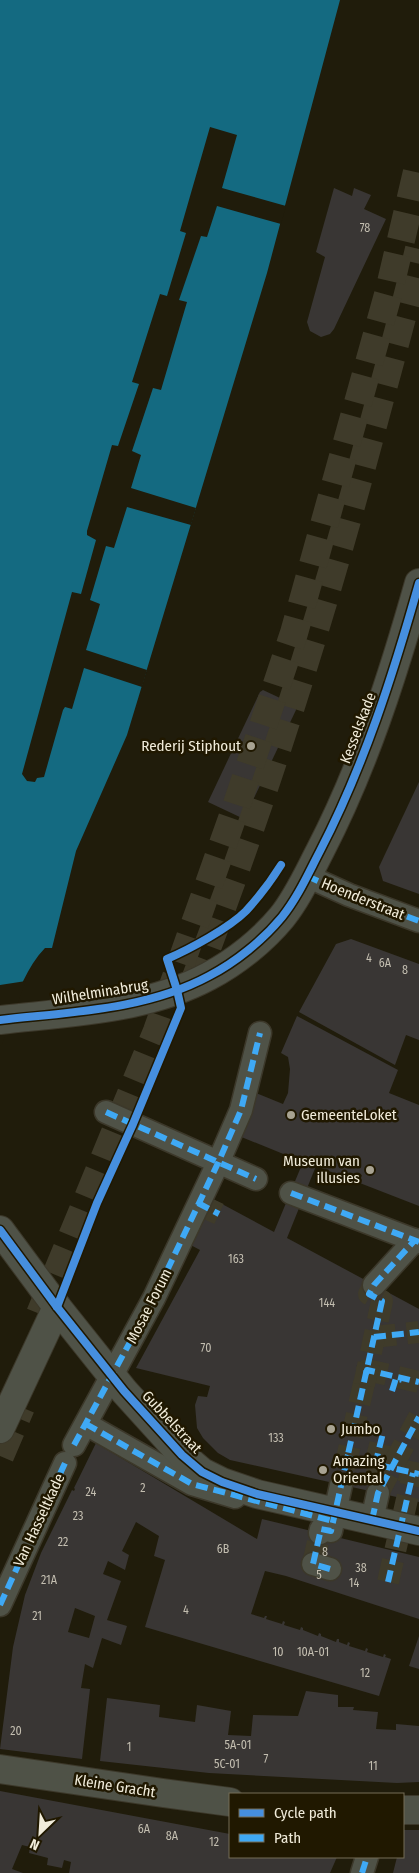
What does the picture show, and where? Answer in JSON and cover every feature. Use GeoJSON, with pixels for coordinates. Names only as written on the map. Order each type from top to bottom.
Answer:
{"type":"FeatureCollection","features":[{"type":"Feature","properties":{"kind":"street","name":"Kesselskade"},"geometry":{"type":"LineString","coordinates":[[307,876],[345,799],[375,727],[403,642],[419,583]]}},
{"type":"Feature","properties":{"kind":"street","name":"Hoenderstraat"},"geometry":{"type":"LineString","coordinates":[[307,876],[419,922]]}},
{"type":"Feature","properties":{"kind":"street","name":"Wilhelminabrug"},"geometry":{"type":"LineString","coordinates":[[0,1020],[110,1007],[155,998],[210,976],[239,958],[281,918],[307,876]]}},
{"type":"Feature","properties":{"kind":"street","name":"Mosae Forum"},"geometry":{"type":"LineString","coordinates":[[70,1454],[154,1298],[201,1205],[241,1110],[260,1033]]}},
{"type":"Feature","properties":{"kind":"street"},"geometry":{"type":"LineString","coordinates":[[106,1112],[256,1180]]}},
{"type":"Feature","properties":{"kind":"street"},"geometry":{"type":"LineString","coordinates":[[291,1193],[417,1241],[374,1285]]}},
{"type":"Feature","properties":{"kind":"street"},"geometry":{"type":"LineString","coordinates":[[0,1430],[57,1307],[7,1240]]}},
{"type":"Feature","properties":{"kind":"street","name":"Gubbelstraat"},"geometry":{"type":"LineString","coordinates":[[57,1307],[124,1391],[182,1455],[202,1472],[236,1488],[329,1522],[372,1520],[419,1531]]}},
{"type":"Feature","properties":{"kind":"street"},"geometry":{"type":"LineString","coordinates":[[86,1424],[192,1484],[329,1522],[341,1485]]}},
{"type":"Feature","properties":{"kind":"street","name":"Van Hasseltkade"},"geometry":{"type":"LineString","coordinates":[[0,1605],[70,1454]]}},
{"type":"Feature","properties":{"kind":"street"},"geometry":{"type":"LineString","coordinates":[[372,1520],[378,1494]]}},
{"type":"Feature","properties":{"kind":"street","name":"Kleine Gracht"},"geometry":{"type":"LineString","coordinates":[[0,1768],[164,1794],[229,1802]]}},
{"type":"Feature","properties":{"kind":"street"},"geometry":{"type":"LineString","coordinates":[[404,1810],[419,1810]]}},
{"type":"Feature","properties":{"kind":"street"},"geometry":{"type":"LineString","coordinates":[[362,1873],[367,1858]]}},
{"type":"Feature","properties":{"kind":"water"},"geometry":{"type":"Polygon","coordinates":[[[0,0],[340,0],[267,273],[127,735],[76,851],[52,948],[45,948],[23,981],[0,1043],[0,0]]]}},
{"type":"Feature","properties":{"kind":"pier"},"geometry":{"type":"Polygon","coordinates":[[[210,127],[237,135],[222,188],[286,206],[281,224],[217,206],[207,237],[201,236],[179,300],[187,302],[161,390],[153,388],[132,451],[141,455],[131,488],[196,508],[191,525],[127,507],[114,548],[106,546],[90,600],[100,604],[86,650],[147,670],[142,687],[84,668],[72,709],[65,707],[63,710],[44,777],[37,778],[35,782],[27,781],[22,774],[72,592],[81,594],[96,540],[87,535],[87,531],[112,445],[118,446],[139,384],[132,382],[160,294],[167,296],[186,233],[180,231],[210,127]]]}},
{"type":"Feature","properties":{"kind":"pier"},"geometry":{"type":"Polygon","coordinates":[[[26,981],[2,1044],[0,1046],[0,985],[26,981]]]}},
{"type":"Feature","properties":{"kind":"building"},"geometry":{"type":"Polygon","coordinates":[[[334,188],[352,196],[354,188],[371,195],[364,209],[386,219],[334,329],[330,334],[321,337],[310,331],[307,322],[325,257],[316,252],[334,188]]]}},
{"type":"Feature","properties":{"kind":"building"},"geometry":{"type":"Polygon","coordinates":[[[263,690],[295,705],[296,710],[244,819],[208,802],[260,692],[263,690]]]}},
{"type":"Feature","properties":{"kind":"building"},"geometry":{"type":"Polygon","coordinates":[[[419,782],[419,894],[383,881],[379,867],[419,782]]]}},
{"type":"Feature","properties":{"kind":"building"},"geometry":{"type":"Polygon","coordinates":[[[351,939],[419,964],[419,1040],[406,1035],[395,1065],[299,1012],[336,944],[351,939]]]}},
{"type":"Feature","properties":{"kind":"building"},"geometry":{"type":"Polygon","coordinates":[[[297,1016],[398,1070],[389,1093],[419,1105],[419,1206],[316,1166],[287,1238],[419,1309],[419,1502],[230,1460],[218,1453],[203,1438],[197,1428],[195,1405],[198,1396],[207,1397],[210,1386],[136,1368],[200,1250],[185,1242],[209,1197],[274,1232],[303,1162],[239,1136],[256,1093],[283,1104],[288,1093],[290,1069],[288,1057],[281,1053],[297,1016]]]}},
{"type":"Feature","properties":{"kind":"building"},"geometry":{"type":"Polygon","coordinates":[[[96,1443],[257,1539],[262,1519],[419,1557],[419,1619],[265,1571],[251,1614],[264,1618],[267,1616],[266,1619],[282,1624],[283,1621],[285,1622],[284,1625],[300,1630],[301,1627],[303,1630],[318,1636],[319,1633],[321,1636],[336,1642],[339,1639],[339,1642],[347,1645],[348,1642],[350,1643],[349,1646],[365,1651],[366,1648],[368,1649],[367,1652],[383,1657],[384,1654],[386,1655],[385,1657],[391,1659],[379,1696],[145,1627],[165,1560],[154,1556],[159,1536],[136,1522],[122,1551],[129,1555],[125,1570],[108,1561],[103,1574],[121,1581],[107,1620],[127,1626],[121,1645],[102,1638],[93,1668],[85,1664],[81,1688],[90,1689],[82,1759],[0,1749],[13,1647],[25,1595],[41,1553],[96,1443]],[[75,1608],[68,1632],[89,1638],[95,1616],[75,1608]]]}},
{"type":"Feature","properties":{"kind":"building"},"geometry":{"type":"Polygon","coordinates":[[[419,1636],[419,1669],[409,1666],[419,1636]]]}},
{"type":"Feature","properties":{"kind":"building"},"geometry":{"type":"Polygon","coordinates":[[[306,1691],[338,1695],[338,1707],[354,1707],[353,1710],[378,1712],[376,1729],[396,1730],[396,1724],[419,1726],[419,1782],[397,1783],[209,1773],[100,1761],[107,1698],[160,1705],[159,1717],[195,1722],[197,1705],[231,1711],[228,1735],[251,1736],[253,1715],[298,1716],[306,1691]]]}},
{"type":"Feature","properties":{"kind":"building"},"geometry":{"type":"Polygon","coordinates":[[[0,1791],[229,1834],[229,1858],[337,1858],[330,1873],[69,1873],[71,1862],[64,1860],[62,1868],[47,1865],[48,1858],[29,1853],[30,1847],[22,1845],[12,1869],[23,1873],[0,1873],[0,1791]]]}},
{"type":"Feature","properties":{"kind":"building"},"geometry":{"type":"Polygon","coordinates":[[[404,1830],[419,1830],[419,1873],[393,1873],[397,1858],[404,1858],[404,1830]]]}},
{"type":"Feature","properties":{"kind":"tunnel"},"geometry":{"type":"LineString","coordinates":[[40,1314],[157,1031],[235,810],[294,633],[389,291],[419,163]]}},
{"type":"Feature","properties":{"kind":"tunnel"},"geometry":{"type":"LineString","coordinates":[[193,985],[267,779],[312,640],[353,499],[419,249]]}},
{"type":"Feature","properties":{"kind":"tunnel"},"geometry":{"type":"LineString","coordinates":[[204,1207],[219,1214]]}},
{"type":"Feature","properties":{"kind":"tunnel"},"geometry":{"type":"LineString","coordinates":[[364,1385],[382,1301],[369,1294],[374,1285]]}},
{"type":"Feature","properties":{"kind":"tunnel"},"geometry":{"type":"LineString","coordinates":[[374,1337],[419,1332]]}},
{"type":"Feature","properties":{"kind":"tunnel"},"geometry":{"type":"LineString","coordinates":[[419,1382],[367,1370],[347,1458],[419,1474]]}},
{"type":"Feature","properties":{"kind":"tunnel"},"geometry":{"type":"LineString","coordinates":[[0,1456],[21,1407]]}},
{"type":"Feature","properties":{"kind":"tunnel"},"geometry":{"type":"LineString","coordinates":[[378,1493],[419,1417]]}},
{"type":"Feature","properties":{"kind":"tunnel"},"geometry":{"type":"LineString","coordinates":[[375,1465],[383,1433]]}},
{"type":"Feature","properties":{"kind":"tunnel"},"geometry":{"type":"LineString","coordinates":[[388,1582],[413,1473]]}},
{"type":"Feature","properties":{"kind":"tunnel"},"geometry":{"type":"LineString","coordinates":[[313,1564],[320,1533]]}},
{"type":"Feature","properties":{"kind":"marked path"},"geometry":{"type":"LineString","coordinates":[[307,876],[349,895],[419,921]]}},
{"type":"Feature","properties":{"kind":"marked path"},"geometry":{"type":"LineString","coordinates":[[74,1445],[154,1298],[218,1163],[241,1110],[260,1033]]}},
{"type":"Feature","properties":{"kind":"marked path"},"geometry":{"type":"LineString","coordinates":[[106,1112],[256,1179]]}},
{"type":"Feature","properties":{"kind":"marked path"},"geometry":{"type":"LineString","coordinates":[[291,1193],[419,1242]]}},
{"type":"Feature","properties":{"kind":"marked path"},"geometry":{"type":"LineString","coordinates":[[198,1203],[219,1214]]}},
{"type":"Feature","properties":{"kind":"marked path"},"geometry":{"type":"LineString","coordinates":[[330,1569],[313,1564],[321,1529],[331,1531],[382,1301],[369,1294],[374,1285],[415,1240]]}},
{"type":"Feature","properties":{"kind":"marked path"},"geometry":{"type":"LineString","coordinates":[[374,1337],[419,1332]]}},
{"type":"Feature","properties":{"kind":"marked path"},"geometry":{"type":"LineString","coordinates":[[366,1374],[367,1370],[419,1382]]}},
{"type":"Feature","properties":{"kind":"marked path"},"geometry":{"type":"LineString","coordinates":[[392,1391],[396,1378],[402,1380]]}},
{"type":"Feature","properties":{"kind":"marked path"},"geometry":{"type":"LineString","coordinates":[[372,1520],[378,1493],[419,1417]]}},
{"type":"Feature","properties":{"kind":"marked path"},"geometry":{"type":"LineString","coordinates":[[86,1424],[192,1484],[333,1521]]}},
{"type":"Feature","properties":{"kind":"marked path"},"geometry":{"type":"LineString","coordinates":[[375,1465],[383,1433]]}},
{"type":"Feature","properties":{"kind":"marked path"},"geometry":{"type":"LineString","coordinates":[[348,1455],[347,1458],[419,1474]]}},
{"type":"Feature","properties":{"kind":"marked path"},"geometry":{"type":"LineString","coordinates":[[0,1605],[65,1463]]}},
{"type":"Feature","properties":{"kind":"marked path"},"geometry":{"type":"LineString","coordinates":[[388,1582],[413,1473]]}},
{"type":"Feature","properties":{"kind":"marked path"},"geometry":{"type":"LineString","coordinates":[[362,1873],[367,1858]]}},
{"type":"Feature","properties":{"kind":"cycle path"},"geometry":{"type":"LineString","coordinates":[[0,1020],[107,1008],[160,996],[209,976],[229,964],[275,926],[293,901],[336,819],[364,753],[388,686],[419,583]]}},
{"type":"Feature","properties":{"kind":"cycle path"},"geometry":{"type":"LineString","coordinates":[[57,1307],[97,1203],[133,1124],[181,1008],[167,959],[209,938],[239,918],[260,895],[281,865]]}},
{"type":"Feature","properties":{"kind":"cycle path"},"geometry":{"type":"LineString","coordinates":[[0,1230],[57,1307],[124,1391],[182,1455],[202,1472],[222,1482],[257,1494],[419,1531]]}},
{"type":"Feature","properties":{"kind":"place","name":"Rederij Stiphout"},"geometry":{"type":"Point","coordinates":[251,746]}},
{"type":"Feature","properties":{"kind":"place","name":"GemeenteLoket"},"geometry":{"type":"Point","coordinates":[291,1115]}},
{"type":"Feature","properties":{"kind":"place","name":"Museum van illusies"},"geometry":{"type":"Point","coordinates":[370,1170]}},
{"type":"Feature","properties":{"kind":"place","name":"Jumbo"},"geometry":{"type":"Point","coordinates":[331,1429]}},
{"type":"Feature","properties":{"kind":"place","name":"Amazing Oriental"},"geometry":{"type":"Point","coordinates":[323,1470]}}]}
